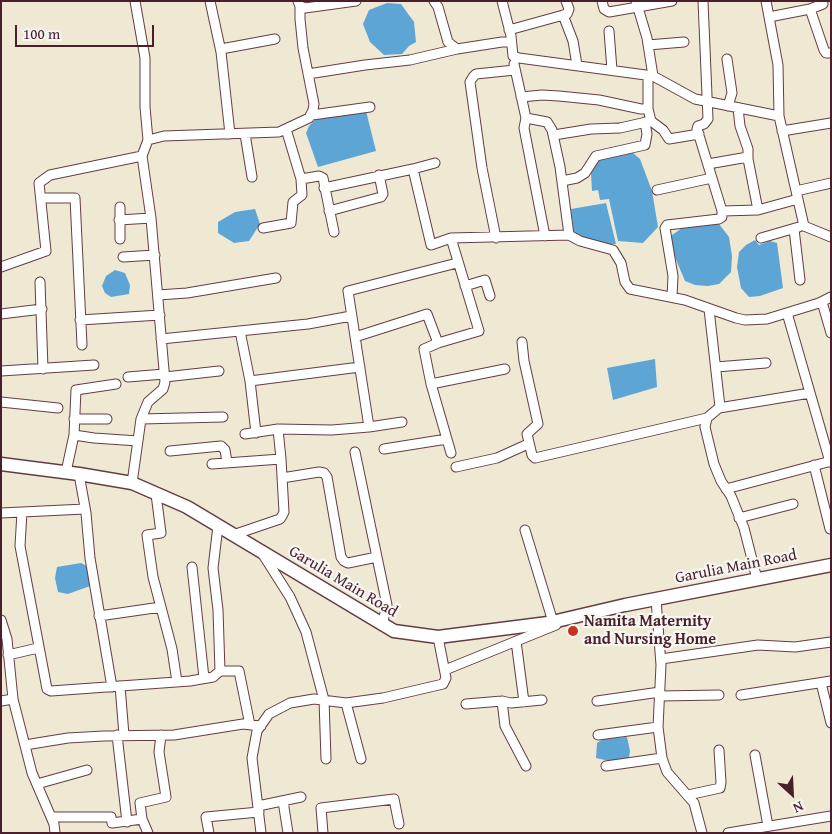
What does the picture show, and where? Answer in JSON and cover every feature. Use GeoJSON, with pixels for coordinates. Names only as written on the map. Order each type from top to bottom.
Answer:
{"type":"FeatureCollection","features":[{"type":"Feature","properties":{"kind":"street"},"geometry":{"type":"LineString","coordinates":[[132,484],[141,419],[148,402],[163,389],[164,375],[155,255],[142,156],[148,140],[144,107],[145,58],[135,1]]}},
{"type":"Feature","properties":{"kind":"street"},"geometry":{"type":"LineString","coordinates":[[210,1],[221,49],[230,134]]}},
{"type":"Feature","properties":{"kind":"street"},"geometry":{"type":"LineString","coordinates":[[299,4],[305,8],[356,1]]}},
{"type":"Feature","properties":{"kind":"street"},"geometry":{"type":"LineString","coordinates":[[434,1],[438,7],[448,42],[457,49]]}},
{"type":"Feature","properties":{"kind":"street"},"geometry":{"type":"LineString","coordinates":[[502,1],[510,30],[515,70],[526,118],[524,128],[545,236]]}},
{"type":"Feature","properties":{"kind":"street"},"geometry":{"type":"LineString","coordinates":[[510,30],[569,12],[566,1]]}},
{"type":"Feature","properties":{"kind":"street"},"geometry":{"type":"LineString","coordinates":[[602,1],[604,9],[608,12],[636,4],[672,1]]}},
{"type":"Feature","properties":{"kind":"street"},"geometry":{"type":"LineString","coordinates":[[672,296],[673,276],[665,228],[667,225],[719,219],[722,217],[722,211],[698,126],[704,124],[708,119],[703,1]]}},
{"type":"Feature","properties":{"kind":"street"},"geometry":{"type":"LineString","coordinates":[[766,1],[778,65],[779,116],[804,226]]}},
{"type":"Feature","properties":{"kind":"street"},"geometry":{"type":"LineString","coordinates":[[148,140],[164,136],[279,132],[309,118],[314,104],[301,29],[299,4]]}},
{"type":"Feature","properties":{"kind":"street"},"geometry":{"type":"LineString","coordinates":[[562,181],[577,178],[585,173],[596,156],[645,145],[650,75],[648,45],[636,4]]}},
{"type":"Feature","properties":{"kind":"street"},"geometry":{"type":"LineString","coordinates":[[769,17],[810,9],[823,4]]}},
{"type":"Feature","properties":{"kind":"street"},"geometry":{"type":"LineString","coordinates":[[810,9],[824,50],[826,53],[831,54]]}},
{"type":"Feature","properties":{"kind":"street"},"geometry":{"type":"LineString","coordinates":[[563,15],[573,41],[577,65]]}},
{"type":"Feature","properties":{"kind":"street"},"geometry":{"type":"LineString","coordinates":[[609,31],[612,70]]}},
{"type":"Feature","properties":{"kind":"street"},"geometry":{"type":"LineString","coordinates":[[221,49],[275,39]]}},
{"type":"Feature","properties":{"kind":"street"},"geometry":{"type":"LineString","coordinates":[[308,74],[410,60],[457,49],[511,42]]}},
{"type":"Feature","properties":{"kind":"street"},"geometry":{"type":"LineString","coordinates":[[648,45],[684,42]]}},
{"type":"Feature","properties":{"kind":"street"},"geometry":{"type":"LineString","coordinates":[[513,56],[650,75],[695,99],[779,116]]}},
{"type":"Feature","properties":{"kind":"street"},"geometry":{"type":"LineString","coordinates":[[727,59],[732,93],[728,106]]}},
{"type":"Feature","properties":{"kind":"street"},"geometry":{"type":"LineString","coordinates":[[496,238],[482,168],[470,82],[476,74],[515,70]]}},
{"type":"Feature","properties":{"kind":"street"},"geometry":{"type":"LineString","coordinates":[[521,97],[559,96],[599,100],[641,110],[648,109]]}},
{"type":"Feature","properties":{"kind":"street"},"geometry":{"type":"LineString","coordinates":[[312,114],[370,107]]}},
{"type":"Feature","properties":{"kind":"street"},"geometry":{"type":"LineString","coordinates":[[738,108],[740,126],[748,149],[758,210]]}},
{"type":"Feature","properties":{"kind":"street"},"geometry":{"type":"LineString","coordinates":[[526,118],[547,122],[554,135],[569,235]]}},
{"type":"Feature","properties":{"kind":"street"},"geometry":{"type":"LineString","coordinates":[[554,135],[592,129],[620,128],[648,122],[663,130],[669,139],[699,134]]}},
{"type":"Feature","properties":{"kind":"street"},"geometry":{"type":"LineString","coordinates":[[782,131],[831,123]]}},
{"type":"Feature","properties":{"kind":"street"},"geometry":{"type":"LineString","coordinates":[[263,228],[291,224],[293,202],[302,195],[301,178],[286,129]]}},
{"type":"Feature","properties":{"kind":"street"},"geometry":{"type":"LineString","coordinates":[[245,134],[252,177]]}},
{"type":"Feature","properties":{"kind":"street"},"geometry":{"type":"LineString","coordinates":[[1,267],[46,251],[39,183],[50,175],[142,156]]}},
{"type":"Feature","properties":{"kind":"street"},"geometry":{"type":"LineString","coordinates":[[708,164],[748,157]]}},
{"type":"Feature","properties":{"kind":"street"},"geometry":{"type":"LineString","coordinates":[[324,188],[435,163]]}},
{"type":"Feature","properties":{"kind":"street"},"geometry":{"type":"LineString","coordinates":[[413,169],[432,245],[451,238],[569,235],[580,241],[613,250],[621,263],[625,282],[630,288],[672,296],[746,320],[767,319],[822,302],[831,297]]}},
{"type":"Feature","properties":{"kind":"street"},"geometry":{"type":"LineString","coordinates":[[329,211],[381,197],[383,194],[379,175]]}},
{"type":"Feature","properties":{"kind":"street"},"geometry":{"type":"LineString","coordinates":[[301,178],[322,176],[334,232]]}},
{"type":"Feature","properties":{"kind":"street"},"geometry":{"type":"LineString","coordinates":[[657,190],[712,178]]}},
{"type":"Feature","properties":{"kind":"street"},"geometry":{"type":"LineString","coordinates":[[722,211],[758,210],[831,183]]}},
{"type":"Feature","properties":{"kind":"street"},"geometry":{"type":"LineString","coordinates":[[41,198],[75,198],[82,345]]}},
{"type":"Feature","properties":{"kind":"street"},"geometry":{"type":"LineString","coordinates":[[120,207],[120,239]]}},
{"type":"Feature","properties":{"kind":"street"},"geometry":{"type":"LineString","coordinates":[[119,220],[151,218]]}},
{"type":"Feature","properties":{"kind":"street"},"geometry":{"type":"LineString","coordinates":[[761,238],[804,226],[829,234]]}},
{"type":"Feature","properties":{"kind":"street"},"geometry":{"type":"LineString","coordinates":[[794,229],[800,280]]}},
{"type":"Feature","properties":{"kind":"street"},"geometry":{"type":"LineString","coordinates":[[451,238],[479,331],[438,342],[424,349],[431,384],[451,453]]}},
{"type":"Feature","properties":{"kind":"street"},"geometry":{"type":"LineString","coordinates":[[122,257],[155,255]]}},
{"type":"Feature","properties":{"kind":"street"},"geometry":{"type":"LineString","coordinates":[[370,427],[348,291],[457,263]]}},
{"type":"Feature","properties":{"kind":"street"},"geometry":{"type":"LineString","coordinates":[[158,295],[187,293],[276,278]]}},
{"type":"Feature","properties":{"kind":"street"},"geometry":{"type":"LineString","coordinates":[[465,286],[485,280],[490,296]]}},
{"type":"Feature","properties":{"kind":"street"},"geometry":{"type":"LineString","coordinates":[[40,282],[43,370]]}},
{"type":"Feature","properties":{"kind":"street"},"geometry":{"type":"LineString","coordinates":[[822,302],[831,333]]}},
{"type":"Feature","properties":{"kind":"street"},"geometry":{"type":"LineString","coordinates":[[1,314],[42,309]]}},
{"type":"Feature","properties":{"kind":"street"},"geometry":{"type":"LineString","coordinates":[[522,342],[538,424],[526,434],[532,455],[535,458],[539,458],[707,418],[720,407],[708,309]]}},
{"type":"Feature","properties":{"kind":"street"},"geometry":{"type":"LineString","coordinates":[[726,489],[831,461],[787,312]]}},
{"type":"Feature","properties":{"kind":"street"},"geometry":{"type":"LineString","coordinates":[[356,337],[427,314],[438,342]]}},
{"type":"Feature","properties":{"kind":"street"},"geometry":{"type":"LineString","coordinates":[[80,320],[160,316]]}},
{"type":"Feature","properties":{"kind":"street"},"geometry":{"type":"LineString","coordinates":[[162,339],[308,324],[351,316]]}},
{"type":"Feature","properties":{"kind":"street"},"geometry":{"type":"LineString","coordinates":[[240,332],[250,381],[256,433]]}},
{"type":"Feature","properties":{"kind":"street"},"geometry":{"type":"LineString","coordinates":[[716,367],[766,363]]}},
{"type":"Feature","properties":{"kind":"street"},"geometry":{"type":"LineString","coordinates":[[1,371],[43,370],[94,365]]}},
{"type":"Feature","properties":{"kind":"street"},"geometry":{"type":"LineString","coordinates":[[250,381],[360,367]]}},
{"type":"Feature","properties":{"kind":"street"},"geometry":{"type":"LineString","coordinates":[[431,384],[505,369]]}},
{"type":"Feature","properties":{"kind":"street"},"geometry":{"type":"LineString","coordinates":[[128,377],[219,371]]}},
{"type":"Feature","properties":{"kind":"street"},"geometry":{"type":"LineString","coordinates":[[66,472],[74,435],[76,390],[116,384]]}},
{"type":"Feature","properties":{"kind":"street"},"geometry":{"type":"LineString","coordinates":[[718,408],[810,393]]}},
{"type":"Feature","properties":{"kind":"street"},"geometry":{"type":"LineString","coordinates":[[1,402],[58,408]]}},
{"type":"Feature","properties":{"kind":"street"},"geometry":{"type":"LineString","coordinates":[[141,419],[223,417]]}},
{"type":"Feature","properties":{"kind":"street"},"geometry":{"type":"LineString","coordinates":[[707,418],[705,427],[714,464],[740,518],[757,579]]}},
{"type":"Feature","properties":{"kind":"street"},"geometry":{"type":"LineString","coordinates":[[74,419],[108,419]]}},
{"type":"Feature","properties":{"kind":"street"},"geometry":{"type":"LineString","coordinates":[[246,434],[278,430],[332,430],[402,422]]}},
{"type":"Feature","properties":{"kind":"street"},"geometry":{"type":"LineString","coordinates":[[233,534],[280,519],[284,512],[282,459],[278,430]]}},
{"type":"Feature","properties":{"kind":"street"},"geometry":{"type":"LineString","coordinates":[[74,435],[138,441]]}},
{"type":"Feature","properties":{"kind":"street"},"geometry":{"type":"LineString","coordinates":[[384,449],[447,440]]}},
{"type":"Feature","properties":{"kind":"street"},"geometry":{"type":"LineString","coordinates":[[456,466],[497,458],[528,444]]}},
{"type":"Feature","properties":{"kind":"street"},"geometry":{"type":"LineString","coordinates":[[170,451],[221,446],[225,450],[227,462]]}},
{"type":"Feature","properties":{"kind":"street"},"geometry":{"type":"LineString","coordinates":[[355,452],[387,605],[382,624]]}},
{"type":"Feature","properties":{"kind":"street"},"geometry":{"type":"LineString","coordinates":[[212,464],[282,459]]}},
{"type":"Feature","properties":{"kind":"street","name":"Garulia Main Road"},"geometry":{"type":"LineString","coordinates":[[1,464],[66,472],[132,484],[188,507],[394,632],[438,637],[557,621],[656,599],[831,565]]}},
{"type":"Feature","properties":{"kind":"street"},"geometry":{"type":"LineString","coordinates":[[814,465],[830,528]]}},
{"type":"Feature","properties":{"kind":"street"},"geometry":{"type":"LineString","coordinates":[[282,478],[319,472],[324,473],[327,476],[341,557],[344,562],[348,563],[378,557]]}},
{"type":"Feature","properties":{"kind":"street"},"geometry":{"type":"LineString","coordinates":[[79,474],[99,616],[116,686],[128,822]]}},
{"type":"Feature","properties":{"kind":"street"},"geometry":{"type":"LineString","coordinates":[[156,494],[161,533],[147,535],[153,577],[172,649],[177,682]]}},
{"type":"Feature","properties":{"kind":"street"},"geometry":{"type":"LineString","coordinates":[[740,518],[793,504]]}},
{"type":"Feature","properties":{"kind":"street"},"geometry":{"type":"LineString","coordinates":[[1,513],[85,509]]}},
{"type":"Feature","properties":{"kind":"street"},"geometry":{"type":"LineString","coordinates":[[22,512],[20,546],[47,689],[51,691],[177,682],[213,676],[220,671],[239,671],[250,725]]}},
{"type":"Feature","properties":{"kind":"street"},"geometry":{"type":"LineString","coordinates":[[218,526],[213,568],[218,610],[220,671]]}},
{"type":"Feature","properties":{"kind":"street"},"geometry":{"type":"LineString","coordinates":[[445,670],[555,626],[557,621],[525,530]]}},
{"type":"Feature","properties":{"kind":"street"},"geometry":{"type":"LineString","coordinates":[[262,552],[290,597],[306,632],[324,700],[326,759]]}},
{"type":"Feature","properties":{"kind":"street"},"geometry":{"type":"LineString","coordinates":[[192,567],[204,678]]}},
{"type":"Feature","properties":{"kind":"street"},"geometry":{"type":"LineString","coordinates":[[656,599],[661,659],[658,727],[662,758],[668,772],[694,803],[702,833]]}},
{"type":"Feature","properties":{"kind":"street"},"geometry":{"type":"LineString","coordinates":[[99,616],[161,607]]}},
{"type":"Feature","properties":{"kind":"street"},"geometry":{"type":"LineString","coordinates":[[2,622],[7,639],[13,699],[32,773],[54,824],[55,833]]}},
{"type":"Feature","properties":{"kind":"street"},"geometry":{"type":"LineString","coordinates":[[261,833],[252,758],[257,731],[269,714],[290,703],[314,699],[346,703],[382,698],[443,684],[446,681],[445,670],[438,637]]}},
{"type":"Feature","properties":{"kind":"street"},"geometry":{"type":"LineString","coordinates":[[516,641],[524,702]]}},
{"type":"Feature","properties":{"kind":"street"},"geometry":{"type":"LineString","coordinates":[[661,659],[758,644],[795,647],[831,642]]}},
{"type":"Feature","properties":{"kind":"street"},"geometry":{"type":"LineString","coordinates":[[8,655],[38,648]]}},
{"type":"Feature","properties":{"kind":"street"},"geometry":{"type":"LineString","coordinates":[[741,695],[831,681]]}},
{"type":"Feature","properties":{"kind":"street"},"geometry":{"type":"LineString","coordinates":[[821,683],[831,723]]}},
{"type":"Feature","properties":{"kind":"street"},"geometry":{"type":"LineString","coordinates":[[597,701],[660,694],[719,695]]}},
{"type":"Feature","properties":{"kind":"street"},"geometry":{"type":"LineString","coordinates":[[1,701],[13,699]]}},
{"type":"Feature","properties":{"kind":"street"},"geometry":{"type":"LineString","coordinates":[[466,704],[542,700]]}},
{"type":"Feature","properties":{"kind":"street"},"geometry":{"type":"LineString","coordinates":[[502,701],[505,726],[526,766]]}},
{"type":"Feature","properties":{"kind":"street"},"geometry":{"type":"LineString","coordinates":[[346,703],[361,759]]}},
{"type":"Feature","properties":{"kind":"street"},"geometry":{"type":"LineString","coordinates":[[25,745],[68,738],[120,735],[174,735],[242,724],[261,726]]}},
{"type":"Feature","properties":{"kind":"street"},"geometry":{"type":"LineString","coordinates":[[598,735],[658,727]]}},
{"type":"Feature","properties":{"kind":"street"},"geometry":{"type":"LineString","coordinates":[[148,833],[142,819],[140,803],[166,797],[160,752],[161,735]]}},
{"type":"Feature","properties":{"kind":"street"},"geometry":{"type":"LineString","coordinates":[[688,795],[720,788],[719,750]]}},
{"type":"Feature","properties":{"kind":"street"},"geometry":{"type":"LineString","coordinates":[[755,754],[768,826]]}},
{"type":"Feature","properties":{"kind":"street"},"geometry":{"type":"LineString","coordinates":[[606,766],[662,758]]}},
{"type":"Feature","properties":{"kind":"street"},"geometry":{"type":"LineString","coordinates":[[37,784],[86,770]]}},
{"type":"Feature","properties":{"kind":"street"},"geometry":{"type":"LineString","coordinates":[[209,833],[206,817],[258,809],[301,797]]}},
{"type":"Feature","properties":{"kind":"street"},"geometry":{"type":"LineString","coordinates":[[323,833],[321,808],[394,799],[399,824]]}},
{"type":"Feature","properties":{"kind":"street"},"geometry":{"type":"LineString","coordinates":[[282,801],[288,833]]}},
{"type":"Feature","properties":{"kind":"street"},"geometry":{"type":"LineString","coordinates":[[728,833],[831,816]]}},
{"type":"Feature","properties":{"kind":"street"},"geometry":{"type":"LineString","coordinates":[[51,817],[111,817],[112,823],[142,819]]}},
{"type":"Feature","properties":{"kind":"water"},"geometry":{"type":"Polygon","coordinates":[[[387,3],[401,4],[414,22],[416,42],[409,46],[402,54],[384,55],[370,42],[363,24],[369,10],[387,3]]]}},
{"type":"Feature","properties":{"kind":"water"},"geometry":{"type":"Polygon","coordinates":[[[366,111],[376,151],[318,167],[306,133],[309,126],[317,118],[366,111]]]}},
{"type":"Feature","properties":{"kind":"water"},"geometry":{"type":"Polygon","coordinates":[[[632,152],[640,159],[652,191],[658,227],[643,243],[618,241],[609,199],[600,200],[598,190],[592,191],[591,173],[599,157],[632,152]]]}},
{"type":"Feature","properties":{"kind":"water"},"geometry":{"type":"Polygon","coordinates":[[[606,203],[616,244],[584,242],[574,233],[571,209],[606,203]]]}},
{"type":"Feature","properties":{"kind":"water"},"geometry":{"type":"Polygon","coordinates":[[[255,209],[260,224],[249,241],[234,243],[218,233],[218,222],[235,212],[255,209]]]}},
{"type":"Feature","properties":{"kind":"water"},"geometry":{"type":"Polygon","coordinates":[[[716,220],[729,237],[732,256],[731,272],[719,284],[708,286],[695,285],[685,281],[672,250],[672,235],[682,228],[716,220]]]}},
{"type":"Feature","properties":{"kind":"water"},"geometry":{"type":"Polygon","coordinates":[[[755,240],[759,245],[770,241],[777,243],[783,288],[760,296],[749,297],[741,288],[737,267],[739,252],[755,240]]]}},
{"type":"Feature","properties":{"kind":"water"},"geometry":{"type":"Polygon","coordinates":[[[115,270],[125,273],[130,285],[129,294],[111,297],[105,293],[102,286],[106,276],[115,270]]]}},
{"type":"Feature","properties":{"kind":"water"},"geometry":{"type":"Polygon","coordinates":[[[655,359],[657,387],[613,400],[607,368],[655,359]]]}},
{"type":"Feature","properties":{"kind":"water"},"geometry":{"type":"Polygon","coordinates":[[[81,563],[87,566],[90,586],[68,594],[58,592],[55,578],[57,567],[81,563]]]}},
{"type":"Feature","properties":{"kind":"water"},"geometry":{"type":"Polygon","coordinates":[[[627,737],[630,751],[629,757],[623,761],[614,762],[596,758],[597,743],[603,739],[627,737]]]}},
{"type":"Feature","properties":{"kind":"place","name":"Namita Maternity and Nursing Home"},"geometry":{"type":"Point","coordinates":[573,631]}}]}
